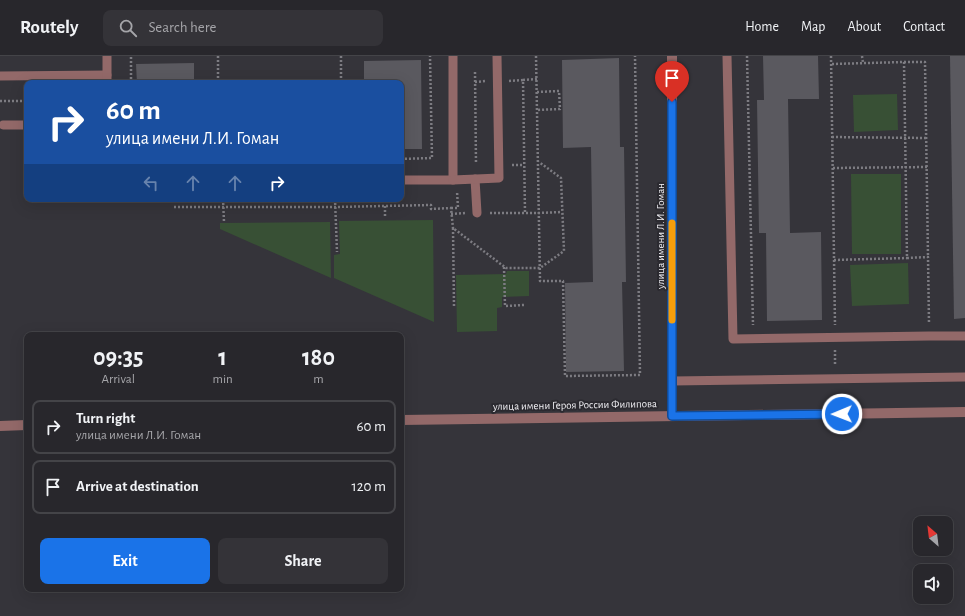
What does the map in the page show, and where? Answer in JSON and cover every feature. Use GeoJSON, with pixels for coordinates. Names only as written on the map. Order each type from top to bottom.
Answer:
{"type":"FeatureCollection","features":[{"type":"Feature","properties":{"kind":"street","name":"улица имени Л.И. Гоман"},"geometry":{"type":"LineString","coordinates":[[672,56],[672,416]]}},
{"type":"Feature","properties":{"kind":"street","name":"улица имени Героя России Филипова"},"geometry":{"type":"LineString","coordinates":[[404,420],[965,412]]}},
{"type":"Feature","properties":{"kind":"street"},"geometry":{"type":"LineString","coordinates":[[0,426],[24,425]]}},
{"type":"Feature","properties":{"kind":"lane"},"geometry":{"type":"LineString","coordinates":[[0,76],[107,79],[107,56]]}},
{"type":"Feature","properties":{"kind":"lane"},"geometry":{"type":"LineString","coordinates":[[452,56],[453,180]]}},
{"type":"Feature","properties":{"kind":"lane"},"geometry":{"type":"LineString","coordinates":[[404,180],[499,178],[497,56]]}},
{"type":"Feature","properties":{"kind":"lane"},"geometry":{"type":"LineString","coordinates":[[728,56],[734,338],[965,336]]}},
{"type":"Feature","properties":{"kind":"lane"},"geometry":{"type":"LineString","coordinates":[[3,125],[24,125]]}},
{"type":"Feature","properties":{"kind":"lane"},"geometry":{"type":"LineString","coordinates":[[475,179],[477,213]]}},
{"type":"Feature","properties":{"kind":"lane"},"geometry":{"type":"LineString","coordinates":[[672,381],[965,377]]}},
{"type":"Feature","properties":{"kind":"path"},"geometry":{"type":"LineString","coordinates":[[131,56],[131,80]]}},
{"type":"Feature","properties":{"kind":"path"},"geometry":{"type":"LineString","coordinates":[[218,56],[218,80]]}},
{"type":"Feature","properties":{"kind":"path"},"geometry":{"type":"LineString","coordinates":[[341,56],[341,80]]}},
{"type":"Feature","properties":{"kind":"path"},"geometry":{"type":"LineString","coordinates":[[404,159],[432,158],[430,56]]}},
{"type":"Feature","properties":{"kind":"path"},"geometry":{"type":"LineString","coordinates":[[536,56],[540,281],[563,281],[565,376],[640,375],[635,56]]}},
{"type":"Feature","properties":{"kind":"path"},"geometry":{"type":"LineString","coordinates":[[747,56],[753,332]]}},
{"type":"Feature","properties":{"kind":"path"},"geometry":{"type":"LineString","coordinates":[[831,56],[835,320]]}},
{"type":"Feature","properties":{"kind":"path"},"geometry":{"type":"LineString","coordinates":[[862,56],[863,63]]}},
{"type":"Feature","properties":{"kind":"path"},"geometry":{"type":"LineString","coordinates":[[904,62],[907,258]]}},
{"type":"Feature","properties":{"kind":"path"},"geometry":{"type":"LineString","coordinates":[[832,64],[925,62],[929,319]]}},
{"type":"Feature","properties":{"kind":"path"},"geometry":{"type":"LineString","coordinates":[[475,72],[476,164]]}},
{"type":"Feature","properties":{"kind":"path"},"geometry":{"type":"LineString","coordinates":[[475,82],[537,79]]}},
{"type":"Feature","properties":{"kind":"path"},"geometry":{"type":"LineString","coordinates":[[523,80],[525,213]]}},
{"type":"Feature","properties":{"kind":"path"},"geometry":{"type":"LineString","coordinates":[[537,92],[560,92],[560,109],[538,110]]}},
{"type":"Feature","properties":{"kind":"path"},"geometry":{"type":"LineString","coordinates":[[0,101],[24,101]]}},
{"type":"Feature","properties":{"kind":"path"},"geometry":{"type":"LineString","coordinates":[[832,137],[926,138]]}},
{"type":"Feature","properties":{"kind":"path"},"geometry":{"type":"LineString","coordinates":[[452,228],[506,268],[540,268],[564,251],[561,178],[538,162]]}},
{"type":"Feature","properties":{"kind":"path"},"geometry":{"type":"LineString","coordinates":[[833,168],[927,167]]}},
{"type":"Feature","properties":{"kind":"path"},"geometry":{"type":"LineString","coordinates":[[223,202],[224,222]]}},
{"type":"Feature","properties":{"kind":"path"},"geometry":{"type":"LineString","coordinates":[[335,202],[336,252]]}},
{"type":"Feature","properties":{"kind":"path"},"geometry":{"type":"LineString","coordinates":[[174,207],[336,207],[431,205],[431,209],[451,208],[454,306]]}},
{"type":"Feature","properties":{"kind":"path"},"geometry":{"type":"LineString","coordinates":[[385,206],[385,218]]}},
{"type":"Feature","properties":{"kind":"path"},"geometry":{"type":"LineString","coordinates":[[493,213],[562,212]]}},
{"type":"Feature","properties":{"kind":"path"},"geometry":{"type":"LineString","coordinates":[[834,260],[928,257]]}},
{"type":"Feature","properties":{"kind":"path"},"geometry":{"type":"LineString","coordinates":[[504,267],[505,306],[524,305]]}},
{"type":"Feature","properties":{"kind":"green space"},"geometry":{"type":"Polygon","coordinates":[[[260,79],[300,79],[300,80],[260,79]]]}},
{"type":"Feature","properties":{"kind":"green space"},"geometry":{"type":"Polygon","coordinates":[[[897,94],[898,130],[854,132],[853,95],[897,94]]]}},
{"type":"Feature","properties":{"kind":"green space"},"geometry":{"type":"Polygon","coordinates":[[[851,174],[901,174],[901,254],[852,254],[851,174]]]}},
{"type":"Feature","properties":{"kind":"green space"},"geometry":{"type":"Polygon","coordinates":[[[433,220],[434,322],[334,278],[334,255],[340,254],[339,221],[433,220]]]}},
{"type":"Feature","properties":{"kind":"green space"},"geometry":{"type":"Polygon","coordinates":[[[330,222],[331,278],[220,229],[220,223],[330,222]]]}},
{"type":"Feature","properties":{"kind":"green space"},"geometry":{"type":"Polygon","coordinates":[[[908,263],[909,304],[852,306],[850,265],[908,263]]]}},
{"type":"Feature","properties":{"kind":"green space"},"geometry":{"type":"Polygon","coordinates":[[[507,271],[529,271],[529,296],[502,297],[502,307],[497,308],[497,331],[457,332],[456,275],[506,274],[507,271]]]}},
{"type":"Feature","properties":{"kind":"building"},"geometry":{"type":"Polygon","coordinates":[[[763,56],[818,56],[819,99],[788,99],[790,233],[821,232],[822,320],[767,321],[766,233],[759,233],[757,100],[764,100],[763,56]]]}},
{"type":"Feature","properties":{"kind":"building"},"geometry":{"type":"Polygon","coordinates":[[[950,56],[965,56],[965,318],[954,319],[950,56]]]}},
{"type":"Feature","properties":{"kind":"building"},"geometry":{"type":"Polygon","coordinates":[[[619,58],[620,147],[624,147],[626,282],[622,282],[624,371],[566,372],[565,283],[593,282],[591,147],[563,148],[562,60],[619,58]]]}},
{"type":"Feature","properties":{"kind":"building"},"geometry":{"type":"Polygon","coordinates":[[[421,60],[422,149],[404,149],[404,80],[364,80],[364,61],[421,60]]]}},
{"type":"Feature","properties":{"kind":"building"},"geometry":{"type":"Polygon","coordinates":[[[194,63],[194,80],[137,80],[136,64],[194,63]]]}},
{"type":"Feature","properties":{"kind":"slow traffic"},"geometry":{"type":"LineString","coordinates":[[672,223],[672,320]]}},
{"type":"Feature","properties":{"kind":"route"},"geometry":{"type":"LineString","coordinates":[[672,102],[672,416],[842,414]]}}]}
